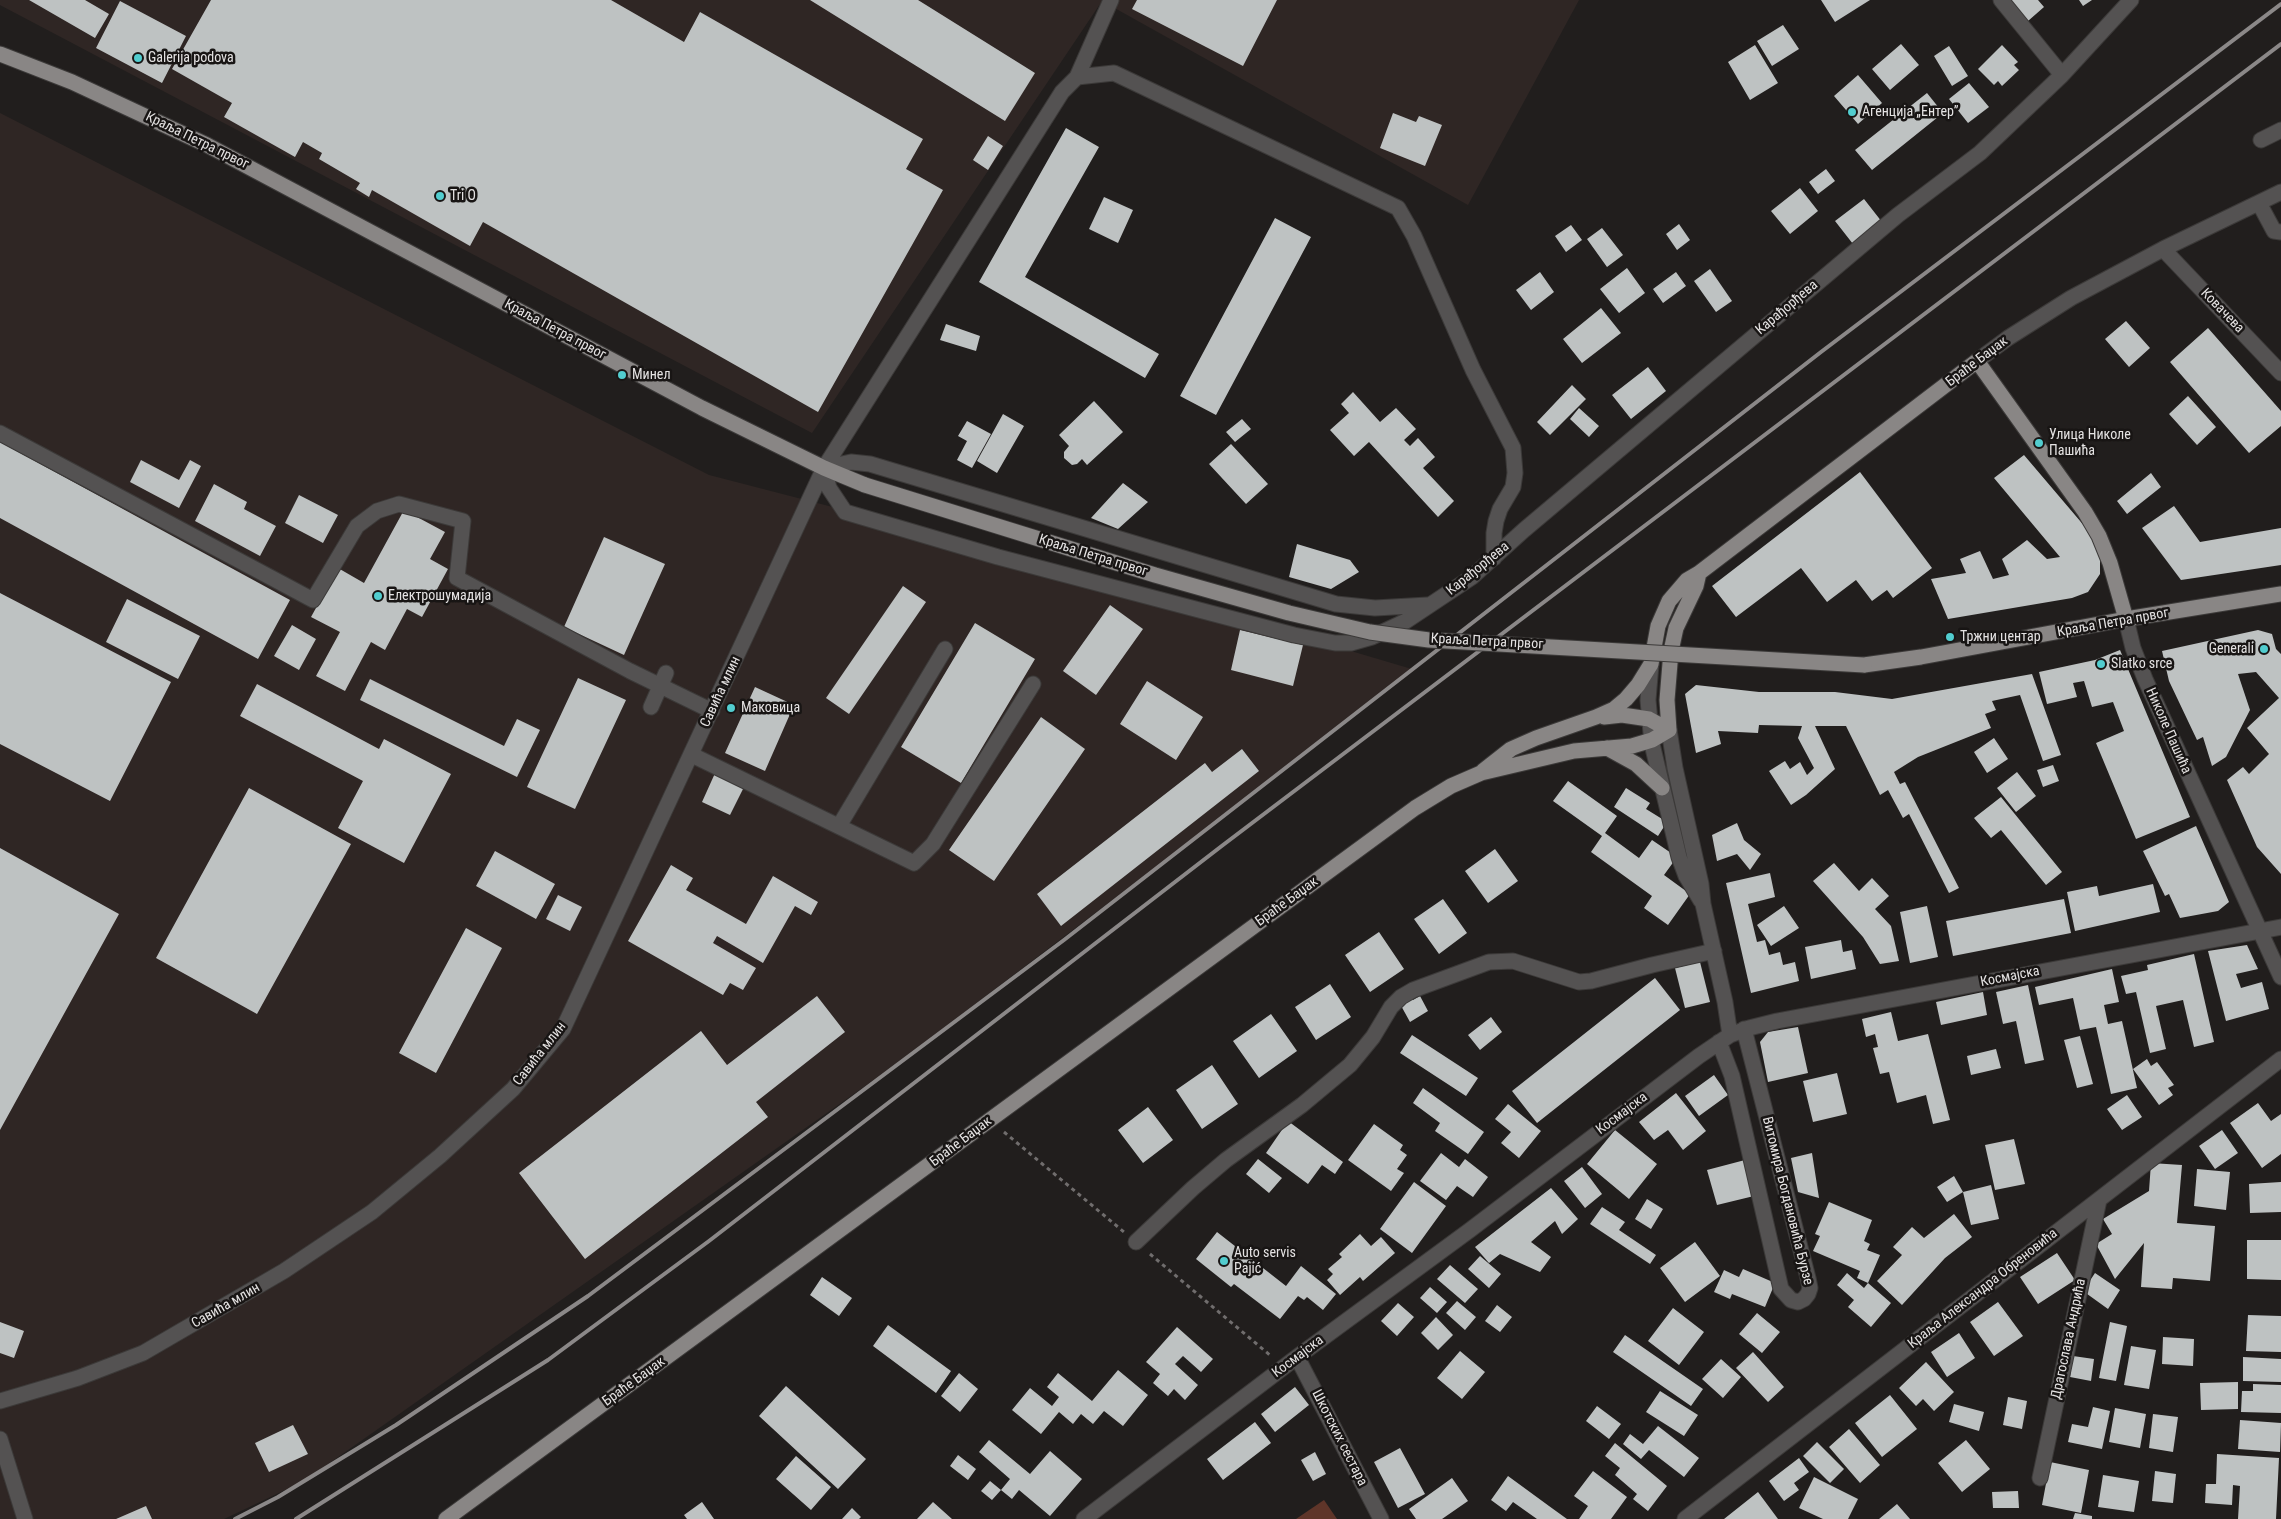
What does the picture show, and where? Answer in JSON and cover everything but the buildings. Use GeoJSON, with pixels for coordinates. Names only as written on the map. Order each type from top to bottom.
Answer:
{"type":"FeatureCollection","features":[{"type":"Feature","properties":{"kind":"main road","name":"Краља Петра првог"},"geometry":{"type":"LineString","coordinates":[[0,54],[72,82],[207,145],[702,408],[824,468],[865,485],[1164,578],[1362,631],[1430,640],[1864,664],[1921,657],[2126,619],[2281,594]]}},
{"type":"Feature","properties":{"kind":"main road","name":"Браће Баџак"},"geometry":{"type":"LineString","coordinates":[[1481,773],[1511,749],[1614,709],[1638,685],[1651,664],[1658,626],[1669,601],[1687,580],[1699,573],[1977,361]]}},
{"type":"Feature","properties":{"kind":"main road","name":"Николе Пашића"},"geometry":{"type":"LineString","coordinates":[[1977,361],[2070,489],[2100,536],[2126,619]]}},
{"type":"Feature","properties":{"kind":"main road"},"geometry":{"type":"LineString","coordinates":[[1596,717],[1622,716],[1649,719],[1669,730],[1668,680],[1671,652],[1676,628],[1696,586],[1699,573]]}},
{"type":"Feature","properties":{"kind":"main road","name":"Браће Баџак"},"geometry":{"type":"LineString","coordinates":[[446,1519],[1415,808],[1451,786],[1481,773],[1547,756],[1632,746],[1652,740],[1669,730]]}},
{"type":"Feature","properties":{"kind":"main road"},"geometry":{"type":"LineString","coordinates":[[1606,748],[1636,764],[1662,788]]}},
{"type":"Feature","properties":{"kind":"street","name":"Савића млин"},"geometry":{"type":"LineString","coordinates":[[0,1401],[78,1378],[143,1354],[284,1272],[372,1212],[440,1156],[513,1088],[563,1029],[824,468],[1062,92],[1077,77],[1111,0]]}},
{"type":"Feature","properties":{"kind":"street"},"geometry":{"type":"LineString","coordinates":[[2001,0],[2062,75]]}},
{"type":"Feature","properties":{"kind":"street","name":"Карађорђева"},"geometry":{"type":"LineString","coordinates":[[824,468],[829,488],[845,512],[998,557],[1294,635],[1335,643],[1351,643],[1393,628],[1472,577],[1898,215],[1980,153],[2062,75],[2131,0]]}},
{"type":"Feature","properties":{"kind":"street"},"geometry":{"type":"LineString","coordinates":[[1077,77],[1114,73],[1398,208],[1414,236],[1473,370],[1513,448],[1515,473],[1513,487],[1500,509],[1496,521],[1494,558]]}},
{"type":"Feature","properties":{"kind":"street"},"geometry":{"type":"LineString","coordinates":[[2262,140],[2281,130]]}},
{"type":"Feature","properties":{"kind":"street","name":"Браће Баџак"},"geometry":{"type":"LineString","coordinates":[[1977,361],[2008,338],[2071,298],[2163,249],[2281,192]]}},
{"type":"Feature","properties":{"kind":"street"},"geometry":{"type":"LineString","coordinates":[[2259,203],[2279,234]]}},
{"type":"Feature","properties":{"kind":"street","name":"Ковачева"},"geometry":{"type":"LineString","coordinates":[[2163,249],[2281,373]]}},
{"type":"Feature","properties":{"kind":"street"},"geometry":{"type":"LineString","coordinates":[[0,433],[313,600],[357,526],[377,511],[399,504],[463,521],[457,578],[663,679],[712,711]]}},
{"type":"Feature","properties":{"kind":"street"},"geometry":{"type":"LineString","coordinates":[[824,468],[851,462],[870,464],[1336,604],[1375,608],[1432,604]]}},
{"type":"Feature","properties":{"kind":"street","name":"Николе Пашића"},"geometry":{"type":"LineString","coordinates":[[2126,619],[2133,648],[2145,679],[2281,977]]}},
{"type":"Feature","properties":{"kind":"street"},"geometry":{"type":"LineString","coordinates":[[839,826],[945,649]]}},
{"type":"Feature","properties":{"kind":"street","name":"Витомира Богдановића Бурзе"},"geometry":{"type":"LineString","coordinates":[[1651,664],[1649,719],[1662,788],[1686,876],[1703,904]]}},
{"type":"Feature","properties":{"kind":"street"},"geometry":{"type":"LineString","coordinates":[[650,707],[663,679]]}},
{"type":"Feature","properties":{"kind":"street"},"geometry":{"type":"LineString","coordinates":[[692,755],[914,862],[933,844],[1033,684]]}},
{"type":"Feature","properties":{"kind":"street","name":"Витомира Богдановића Бурзе"},"geometry":{"type":"LineString","coordinates":[[1669,730],[1675,768],[1701,884],[1703,904],[1731,1036],[1792,1212],[1810,1288],[1804,1300],[1798,1302],[1791,1300],[1781,1290],[1732,1076],[1731,1036]]}},
{"type":"Feature","properties":{"kind":"street"},"geometry":{"type":"LineString","coordinates":[[2259,930],[2281,927]]}},
{"type":"Feature","properties":{"kind":"street","name":"Космајска"},"geometry":{"type":"LineString","coordinates":[[1084,1519],[1297,1357],[1411,1275],[1574,1149],[1731,1036],[1777,1021],[2259,930]]}},
{"type":"Feature","properties":{"kind":"street"},"geometry":{"type":"LineString","coordinates":[[1136,1242],[1186,1194],[1226,1160],[1302,1105],[1350,1065],[1373,1038],[1391,1007],[1401,997],[1413,990],[1489,962],[1513,961],[1579,982],[1591,981],[1714,951]]}},
{"type":"Feature","properties":{"kind":"street","name":"Краља Александра Обреновића"},"geometry":{"type":"LineString","coordinates":[[1685,1519],[2281,1059]]}},
{"type":"Feature","properties":{"kind":"street","name":"Драгослава Андрића"},"geometry":{"type":"LineString","coordinates":[[2040,1478],[2099,1200]]}},
{"type":"Feature","properties":{"kind":"street"},"geometry":{"type":"LineString","coordinates":[[1765,1218],[1792,1212]]}},
{"type":"Feature","properties":{"kind":"street","name":"Шкотских сестара"},"geometry":{"type":"LineString","coordinates":[[1297,1357],[1381,1519]]}},
{"type":"Feature","properties":{"kind":"street"},"geometry":{"type":"LineString","coordinates":[[0,1439],[25,1519]]}},
{"type":"Feature","properties":{"kind":"shaded area"},"geometry":{"type":"Polygon","coordinates":[[[0,0],[1579,0],[1468,205],[1102,1],[812,433],[0,5],[0,0]]]}},
{"type":"Feature","properties":{"kind":"shaded area"},"geometry":{"type":"Polygon","coordinates":[[[0,113],[709,475],[1091,574],[1415,670],[895,1065],[304,1481],[224,1519],[0,1519],[0,113]]]}},
{"type":"Feature","properties":{"kind":"shaded area"},"geometry":{"type":"Polygon","coordinates":[[[1324,1500],[1337,1519],[1296,1519],[1324,1500]]]}},
{"type":"Feature","properties":{"kind":"railway"},"geometry":{"type":"LineString","coordinates":[[235,1519],[278,1497],[396,1425],[588,1296],[1064,940],[1821,352],[2281,4]]}},
{"type":"Feature","properties":{"kind":"railway"},"geometry":{"type":"LineString","coordinates":[[296,1519],[548,1360],[709,1241],[1223,845],[2281,44]]}},
{"type":"Feature","properties":{"kind":"place","name":"Galerija podova"},"geometry":{"type":"Point","coordinates":[138,58]}},
{"type":"Feature","properties":{"kind":"place","name":"Агенција „Ентер”"},"geometry":{"type":"Point","coordinates":[1852,112]}},
{"type":"Feature","properties":{"kind":"place","name":"Tri O"},"geometry":{"type":"Point","coordinates":[440,196]}},
{"type":"Feature","properties":{"kind":"place","name":"Минел"},"geometry":{"type":"Point","coordinates":[622,375]}},
{"type":"Feature","properties":{"kind":"place","name":"Улица Николе Пашића"},"geometry":{"type":"Point","coordinates":[2039,443]}},
{"type":"Feature","properties":{"kind":"place","name":"Електрошумадија"},"geometry":{"type":"Point","coordinates":[378,596]}},
{"type":"Feature","properties":{"kind":"place","name":"Тржни центар"},"geometry":{"type":"Point","coordinates":[1950,637]}},
{"type":"Feature","properties":{"kind":"place","name":"Generali"},"geometry":{"type":"Point","coordinates":[2264,649]}},
{"type":"Feature","properties":{"kind":"place","name":"Slatko srce"},"geometry":{"type":"Point","coordinates":[2101,664]}},
{"type":"Feature","properties":{"kind":"place","name":"Маковица"},"geometry":{"type":"Point","coordinates":[731,708]}},
{"type":"Feature","properties":{"kind":"place","name":"Auto servis Pajić"},"geometry":{"type":"Point","coordinates":[1224,1261]}}]}
